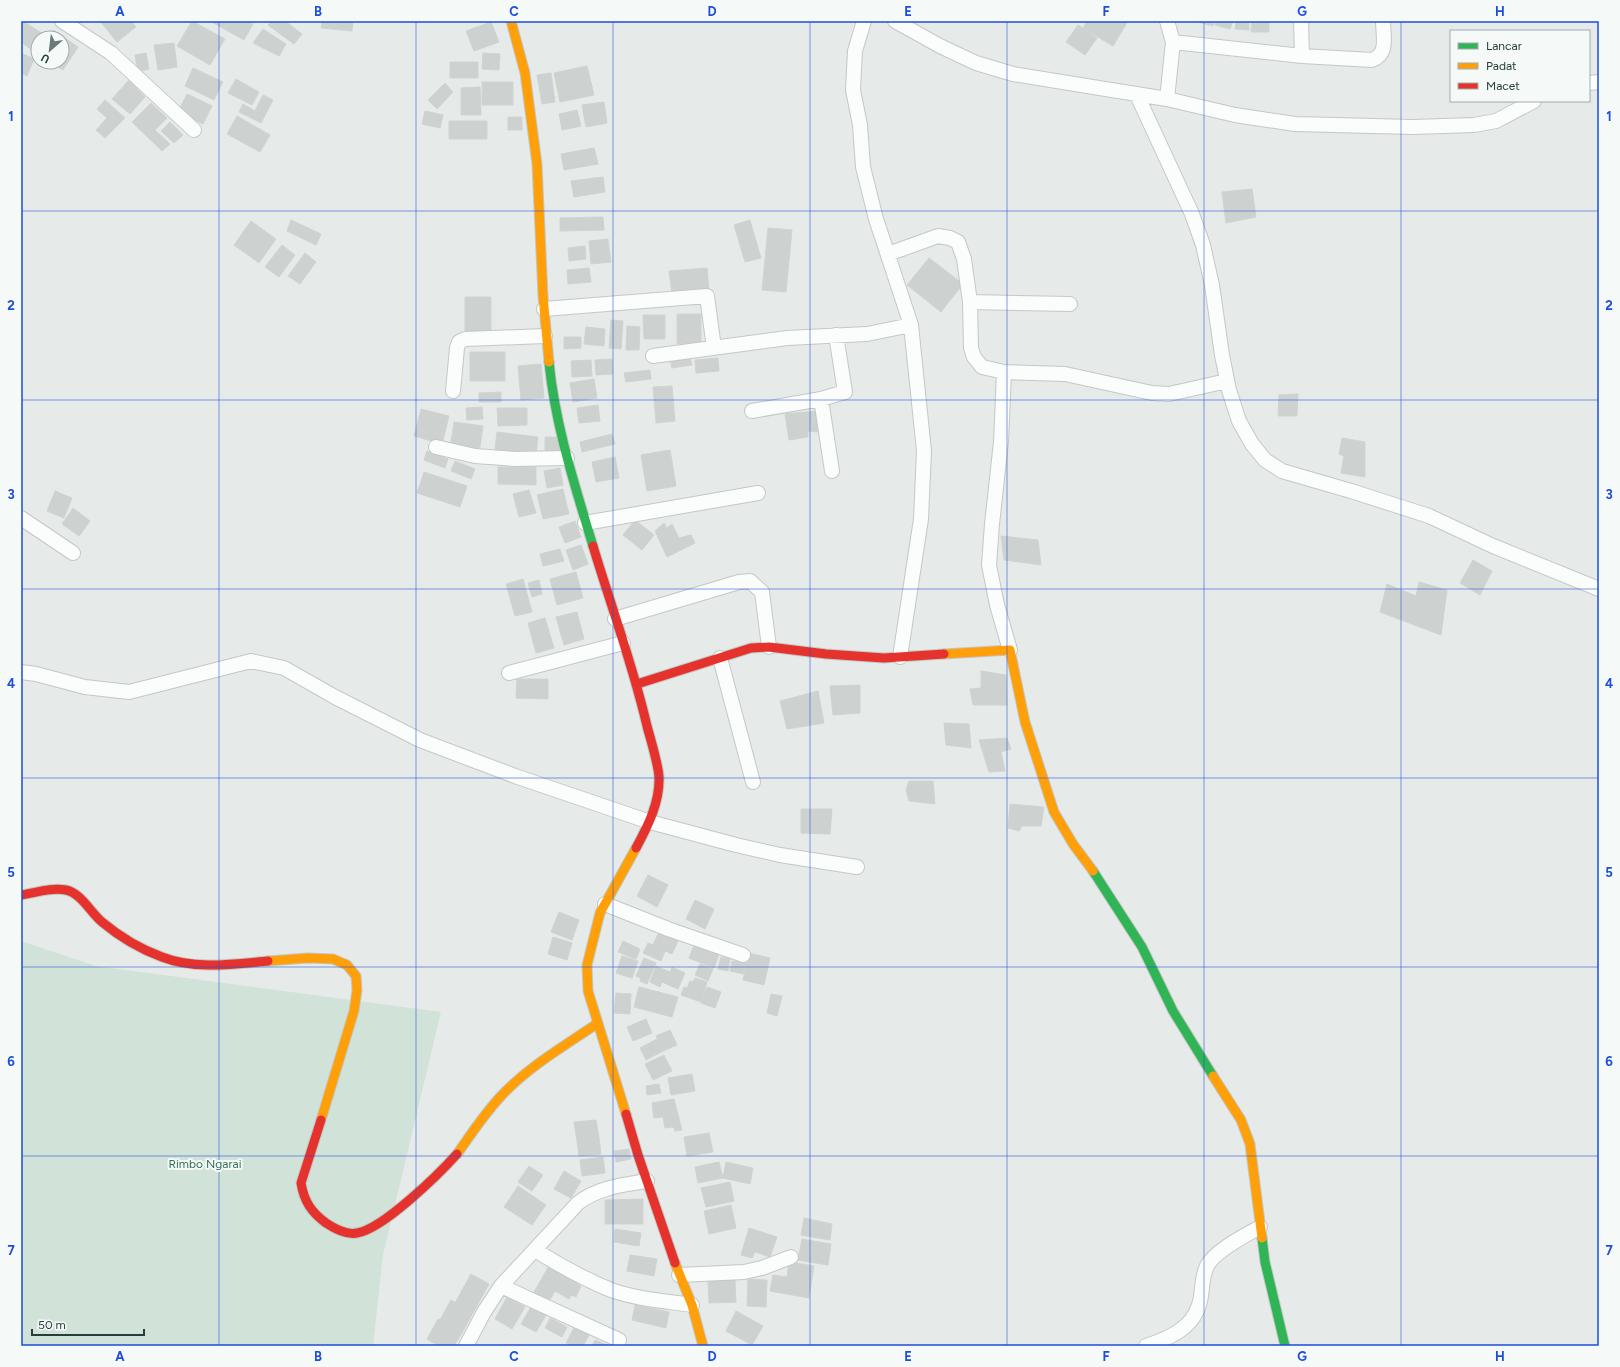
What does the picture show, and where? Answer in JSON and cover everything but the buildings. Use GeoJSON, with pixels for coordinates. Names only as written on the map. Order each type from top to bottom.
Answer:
{"type":"FeatureCollection","features":[{"type":"Feature","properties":{"kind":"street"},"geometry":{"type":"LineString","coordinates":[[62,21],[111,53],[194,130]]}},
{"type":"Feature","properties":{"kind":"street"},"geometry":{"type":"LineString","coordinates":[[510,21],[524,73],[537,164],[544,309],[551,382],[567,458],[585,523],[637,684],[659,776],[657,796],[650,822],[600,913],[587,965],[588,991],[647,1181],[679,1275],[692,1305],[698,1332],[703,1346]]}},
{"type":"Feature","properties":{"kind":"street"},"geometry":{"type":"LineString","coordinates":[[864,21],[855,51],[854,90],[860,125],[863,167],[876,219],[911,325],[924,451],[924,484],[921,519],[900,657]]}},
{"type":"Feature","properties":{"kind":"street"},"geometry":{"type":"LineString","coordinates":[[895,21],[940,46],[983,65],[1013,74],[1071,82],[1137,95],[1167,99],[1235,115],[1295,124],[1413,127],[1474,125],[1496,121],[1532,102]]}},
{"type":"Feature","properties":{"kind":"street"},"geometry":{"type":"LineString","coordinates":[[1167,21],[1173,42],[1167,99]]}},
{"type":"Feature","properties":{"kind":"street"},"geometry":{"type":"LineString","coordinates":[[1301,21],[1302,56]]}},
{"type":"Feature","properties":{"kind":"street"},"geometry":{"type":"LineString","coordinates":[[1173,42],[1302,56],[1372,60],[1379,57],[1384,51],[1383,21]]}},
{"type":"Feature","properties":{"kind":"street"},"geometry":{"type":"LineString","coordinates":[[1137,95],[1192,214],[1203,245],[1212,285],[1227,381],[1239,421],[1252,444],[1265,460],[1282,471],[1429,516],[1493,546],[1599,589]]}},
{"type":"Feature","properties":{"kind":"street"},"geometry":{"type":"LineString","coordinates":[[888,254],[938,236],[950,238],[958,242],[964,259],[970,302],[971,348],[974,357],[982,366],[1004,372],[1065,374],[1152,394],[1169,394],[1227,381]]}},
{"type":"Feature","properties":{"kind":"street"},"geometry":{"type":"LineString","coordinates":[[544,309],[707,296],[714,348]]}},
{"type":"Feature","properties":{"kind":"street"},"geometry":{"type":"LineString","coordinates":[[970,302],[1070,304]]}},
{"type":"Feature","properties":{"kind":"street"},"geometry":{"type":"LineString","coordinates":[[653,356],[787,338],[867,334],[911,325]]}},
{"type":"Feature","properties":{"kind":"street"},"geometry":{"type":"LineString","coordinates":[[752,411],[821,399],[845,392],[836,335]]}},
{"type":"Feature","properties":{"kind":"street"},"geometry":{"type":"LineString","coordinates":[[453,391],[457,348],[459,342],[465,339],[546,336]]}},
{"type":"Feature","properties":{"kind":"street"},"geometry":{"type":"LineString","coordinates":[[1004,372],[1001,442],[989,565],[997,605],[1010,650],[1025,722],[1054,812],[1073,844],[1105,888],[1142,947],[1173,1011],[1240,1120],[1250,1144],[1265,1262],[1285,1346]]}},
{"type":"Feature","properties":{"kind":"street"},"geometry":{"type":"LineString","coordinates":[[821,399],[832,471]]}},
{"type":"Feature","properties":{"kind":"street"},"geometry":{"type":"LineString","coordinates":[[436,447],[475,456],[516,459],[567,458]]}},
{"type":"Feature","properties":{"kind":"street"},"geometry":{"type":"LineString","coordinates":[[585,523],[758,493]]}},
{"type":"Feature","properties":{"kind":"street"},"geometry":{"type":"LineString","coordinates":[[21,518],[72,553]]}},
{"type":"Feature","properties":{"kind":"street"},"geometry":{"type":"LineString","coordinates":[[615,619],[739,582],[750,582],[762,592],[769,647]]}},
{"type":"Feature","properties":{"kind":"street"},"geometry":{"type":"LineString","coordinates":[[509,673],[623,643]]}},
{"type":"Feature","properties":{"kind":"street"},"geometry":{"type":"LineString","coordinates":[[637,684],[751,648],[769,647],[826,654],[884,658],[1010,650]]}},
{"type":"Feature","properties":{"kind":"street"},"geometry":{"type":"LineString","coordinates":[[720,658],[753,782]]}},
{"type":"Feature","properties":{"kind":"street"},"geometry":{"type":"LineString","coordinates":[[21,672],[36,674],[85,687],[129,692],[251,661],[284,668],[335,697],[420,740],[515,776],[650,822],[736,845],[780,855],[857,867]]}},
{"type":"Feature","properties":{"kind":"street"},"geometry":{"type":"LineString","coordinates":[[21,895],[59,889],[67,890],[73,893],[95,916],[118,933],[144,949],[174,961],[206,965],[226,965],[309,958],[330,958],[346,964],[354,970],[357,980],[357,992],[352,1018],[301,1184],[303,1200],[315,1215],[335,1229],[358,1234],[372,1228],[393,1214],[456,1155],[485,1116],[509,1088],[546,1058],[598,1023]]}},
{"type":"Feature","properties":{"kind":"street"},"geometry":{"type":"LineString","coordinates":[[605,904],[668,929],[743,955]]}},
{"type":"Feature","properties":{"kind":"street"},"geometry":{"type":"LineString","coordinates":[[466,1346],[484,1312],[501,1286],[568,1213],[587,1196],[610,1188],[647,1181]]}},
{"type":"Feature","properties":{"kind":"street"},"geometry":{"type":"LineString","coordinates":[[1146,1346],[1170,1337],[1184,1327],[1193,1318],[1199,1306],[1207,1265],[1233,1242],[1260,1227]]}},
{"type":"Feature","properties":{"kind":"street"},"geometry":{"type":"LineString","coordinates":[[535,1250],[567,1270],[612,1290],[645,1298],[692,1305]]}},
{"type":"Feature","properties":{"kind":"street"},"geometry":{"type":"LineString","coordinates":[[679,1275],[744,1272],[762,1268],[791,1257]]}},
{"type":"Feature","properties":{"kind":"street"},"geometry":{"type":"LineString","coordinates":[[501,1286],[620,1340]]}},
{"type":"Feature","properties":{"kind":"street"},"geometry":{"type":"LineString","coordinates":[[693,1346],[698,1332]]}},
{"type":"Feature","properties":{"kind":"green space","name":"Rimbo Ngarai"},"geometry":{"type":"Polygon","coordinates":[[[21,941],[96,966],[441,1012],[383,1255],[373,1346],[21,1346],[21,941]]]}},
{"type":"Feature","properties":{"kind":"traffic: fast"},"geometry":{"type":"LineString","coordinates":[[549,362],[561,432],[593,546]]}},
{"type":"Feature","properties":{"kind":"traffic: fast"},"geometry":{"type":"LineString","coordinates":[[1093,871],[1142,947],[1173,1011],[1213,1076]]}},
{"type":"Feature","properties":{"kind":"traffic: fast"},"geometry":{"type":"LineString","coordinates":[[1262,1238],[1265,1262],[1285,1346]]}},
{"type":"Feature","properties":{"kind":"traffic: slow"},"geometry":{"type":"LineString","coordinates":[[511,21],[525,73],[537,164],[543,296],[549,362]]}},
{"type":"Feature","properties":{"kind":"traffic: slow"},"geometry":{"type":"LineString","coordinates":[[944,654],[1010,650],[1025,722],[1054,812],[1073,844],[1093,871]]}},
{"type":"Feature","properties":{"kind":"traffic: slow"},"geometry":{"type":"LineString","coordinates":[[626,1114],[588,991],[587,965],[600,913],[636,848]]}},
{"type":"Feature","properties":{"kind":"traffic: slow"},"geometry":{"type":"LineString","coordinates":[[268,961],[308,958],[333,959],[347,965],[356,976],[357,990],[354,1011],[321,1120]]}},
{"type":"Feature","properties":{"kind":"traffic: slow"},"geometry":{"type":"LineString","coordinates":[[457,1154],[491,1107],[514,1083],[549,1056],[598,1023]]}},
{"type":"Feature","properties":{"kind":"traffic: slow"},"geometry":{"type":"LineString","coordinates":[[1213,1076],[1241,1120],[1250,1144],[1262,1238]]}},
{"type":"Feature","properties":{"kind":"traffic: slow"},"geometry":{"type":"LineString","coordinates":[[675,1263],[692,1305],[703,1346]]}},
{"type":"Feature","properties":{"kind":"traffic: jam"},"geometry":{"type":"LineString","coordinates":[[593,546],[635,681],[654,752],[659,777],[658,796],[649,822],[636,848]]}},
{"type":"Feature","properties":{"kind":"traffic: jam"},"geometry":{"type":"LineString","coordinates":[[637,684],[751,648],[769,647],[826,654],[884,658],[944,654]]}},
{"type":"Feature","properties":{"kind":"traffic: jam"},"geometry":{"type":"LineString","coordinates":[[21,895],[55,889],[71,892],[81,899],[102,922],[123,938],[146,950],[175,961],[201,965],[268,961]]}},
{"type":"Feature","properties":{"kind":"traffic: jam"},"geometry":{"type":"LineString","coordinates":[[626,1114],[638,1155],[675,1263]]}},
{"type":"Feature","properties":{"kind":"traffic: jam"},"geometry":{"type":"LineString","coordinates":[[321,1120],[301,1183],[302,1189],[306,1201],[316,1215],[330,1225],[345,1232],[357,1233],[381,1222],[410,1200],[457,1154]]}}]}
